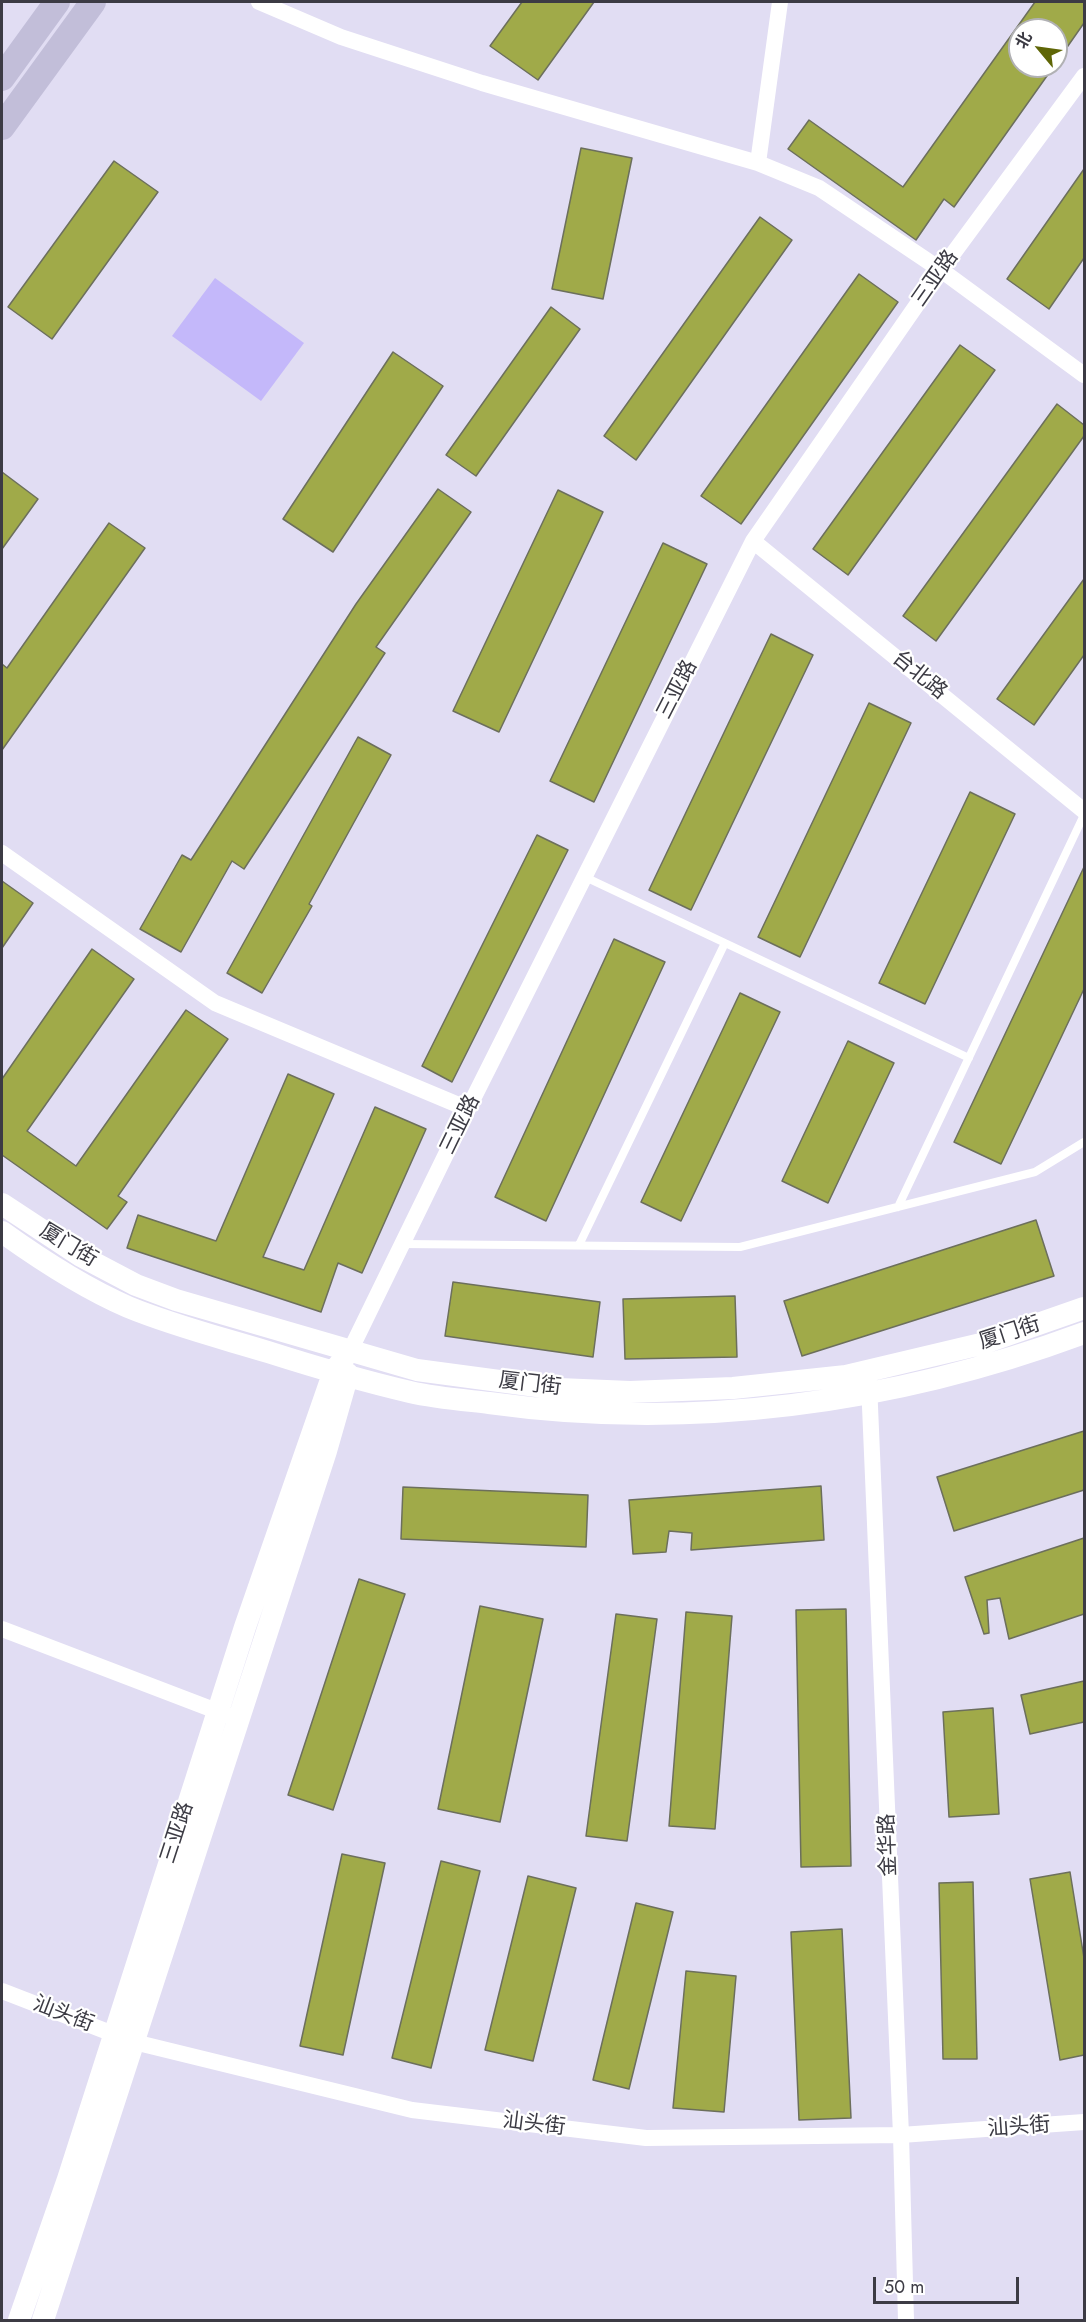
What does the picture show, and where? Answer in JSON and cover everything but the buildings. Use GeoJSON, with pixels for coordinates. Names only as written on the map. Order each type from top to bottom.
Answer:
{"type":"FeatureCollection","features":[{"type":"Feature","properties":{"kind":"main road"},"geometry":{"type":"LineString","coordinates":[[2,78],[57,2]]}},
{"type":"Feature","properties":{"kind":"main road"},"geometry":{"type":"LineString","coordinates":[[2,127],[93,2]]}},
{"type":"Feature","properties":{"kind":"main road","name":"厦门街"},"geometry":{"type":"LineString","coordinates":[[2,1204],[81,1256],[136,1285],[176,1299],[417,1370],[559,1389],[630,1392],[733,1388],[846,1376],[981,1344],[1084,1308]]}},
{"type":"Feature","properties":{"kind":"main road","name":"厦门街"},"geometry":{"type":"LineString","coordinates":[[2,1232],[70,1276],[127,1306],[169,1322],[412,1393],[557,1413],[630,1416],[735,1411],[868,1394],[988,1367],[1084,1333]]}},
{"type":"Feature","properties":{"kind":"main road","name":"三亚路"},"geometry":{"type":"LineString","coordinates":[[43,2320],[217,1712],[350,1351]]}},
{"type":"Feature","properties":{"kind":"main road","name":"三亚路"},"geometry":{"type":"LineString","coordinates":[[20,2320],[239,1719],[326,1451],[341,1373]]}},
{"type":"Feature","properties":{"kind":"street"},"geometry":{"type":"LineString","coordinates":[[259,2],[341,37],[471,80],[758,163],[819,188],[941,270],[1084,375]]}},
{"type":"Feature","properties":{"kind":"street"},"geometry":{"type":"LineString","coordinates":[[758,163],[780,2]]}},
{"type":"Feature","properties":{"kind":"street","name":"三亚路"},"geometry":{"type":"LineString","coordinates":[[350,1351],[468,1109],[753,541],[941,270],[1084,76]]}},
{"type":"Feature","properties":{"kind":"street","name":"台北路"},"geometry":{"type":"LineString","coordinates":[[753,541],[1084,813]]}},
{"type":"Feature","properties":{"kind":"street"},"geometry":{"type":"LineString","coordinates":[[2,853],[215,1004],[468,1109]]}},
{"type":"Feature","properties":{"kind":"street","name":"金华路"},"geometry":{"type":"LineString","coordinates":[[869,1370],[868,1394],[901,2135],[906,2320]]}},
{"type":"Feature","properties":{"kind":"street"},"geometry":{"type":"LineString","coordinates":[[2,1629],[239,1719]]}},
{"type":"Feature","properties":{"kind":"street","name":"汕头街"},"geometry":{"type":"LineString","coordinates":[[2,1991],[124,2038],[412,2110],[646,2138],[901,2135],[1084,2122]]}},
{"type":"Feature","properties":{"kind":"lane"},"geometry":{"type":"LineString","coordinates":[[898,1207],[1084,813]]}},
{"type":"Feature","properties":{"kind":"lane"},"geometry":{"type":"LineString","coordinates":[[585,878],[969,1058]]}},
{"type":"Feature","properties":{"kind":"lane"},"geometry":{"type":"LineString","coordinates":[[579,1245],[725,943]]}},
{"type":"Feature","properties":{"kind":"lane"},"geometry":{"type":"LineString","coordinates":[[403,1244],[740,1247],[1035,1172],[1084,1142]]}},
{"type":"Feature","properties":{"kind":"shaded area"},"geometry":{"type":"Polygon","coordinates":[[[215,278],[304,343],[261,401],[172,336],[215,278]]]}}]}
